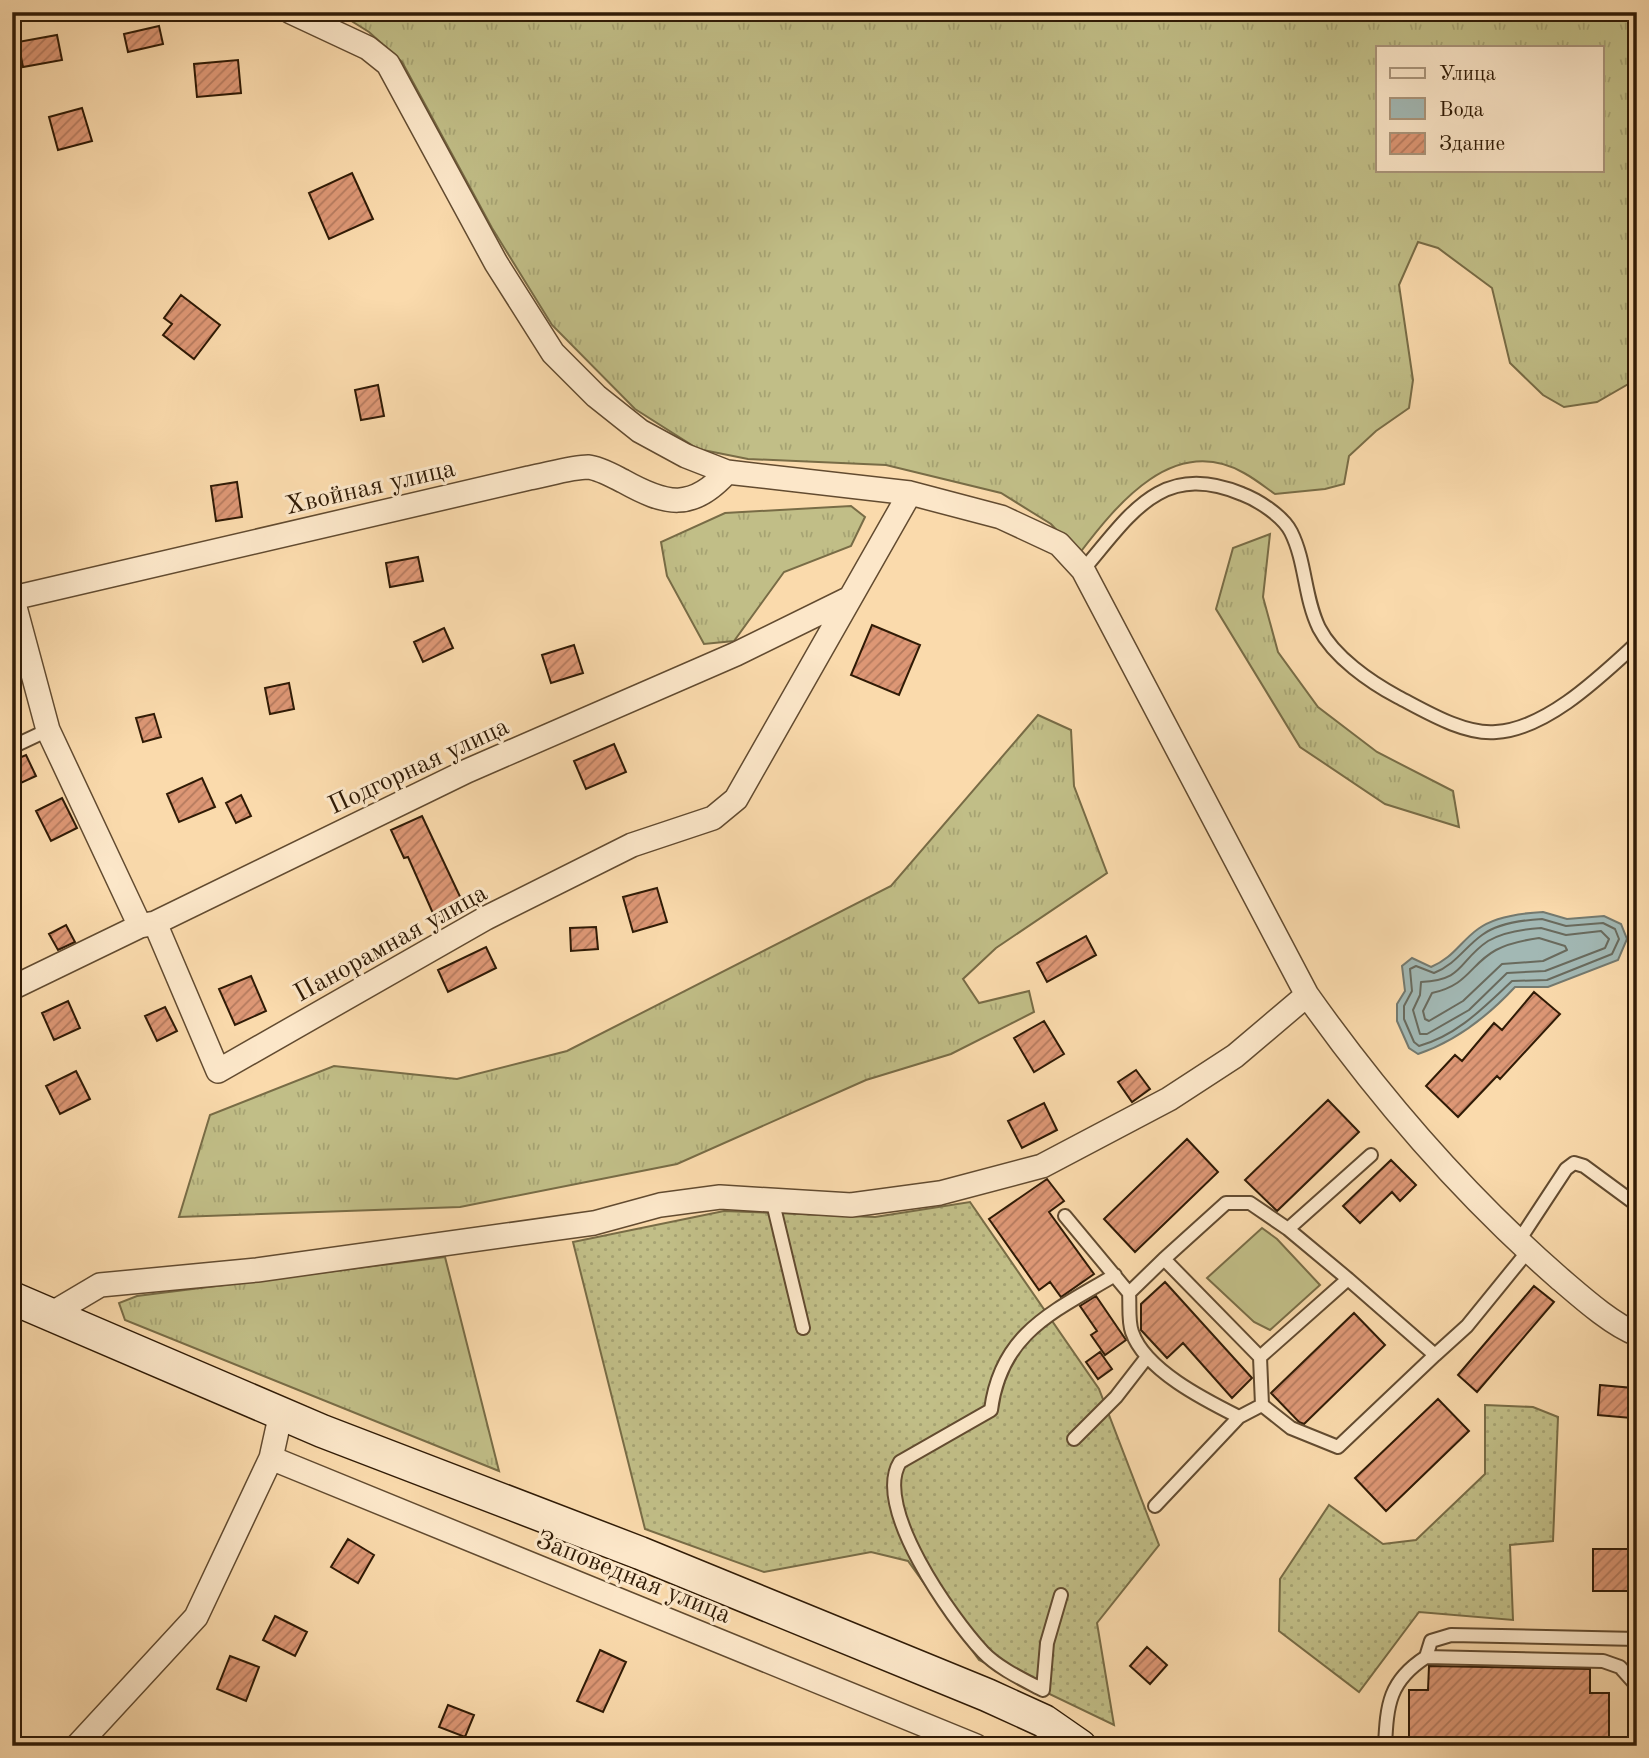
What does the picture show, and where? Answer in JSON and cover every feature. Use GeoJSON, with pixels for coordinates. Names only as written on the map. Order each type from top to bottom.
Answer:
{"type":"FeatureCollection","features":[{"type":"Feature","properties":{"kind":"street"},"geometry":{"type":"LineString","coordinates":[[291,12],[368,48],[388,64],[496,263],[553,353],[596,396],[640,431],[686,456],[727,472],[910,493],[1001,517],[1059,544],[1083,570],[1307,995],[1360,1067],[1418,1138],[1523,1246],[1581,1297],[1637,1334]]}},
{"type":"Feature","properties":{"kind":"street","name":"Хвойная улица"},"geometry":{"type":"LineString","coordinates":[[13,597],[529,478],[588,467],[611,474],[653,498],[686,501],[711,490],[727,472]]}},
{"type":"Feature","properties":{"kind":"street"},"geometry":{"type":"LineString","coordinates":[[850,598],[910,493]]}},
{"type":"Feature","properties":{"kind":"street"},"geometry":{"type":"LineString","coordinates":[[13,597],[48,730],[148,925]]}},
{"type":"Feature","properties":{"kind":"street","name":"Панорамная улица"},"geometry":{"type":"LineString","coordinates":[[148,925],[218,1071],[486,918],[632,845],[713,818],[736,799],[850,598]]}},
{"type":"Feature","properties":{"kind":"street","name":"Подгорная улица"},"geometry":{"type":"LineString","coordinates":[[12,988],[467,771],[736,654],[850,598]]}},
{"type":"Feature","properties":{"kind":"street"},"geometry":{"type":"LineString","coordinates":[[51,1314],[100,1285],[257,1270],[594,1223],[660,1205],[720,1197],[850,1205],[940,1193],[1042,1166],[1169,1099],[1235,1056],[1307,995]]}},
{"type":"Feature","properties":{"kind":"street"},"geometry":{"type":"LineString","coordinates":[[12,1298],[281,1413],[640,1553],[987,1695],[1044,1721],[1080,1746]]}},
{"type":"Feature","properties":{"kind":"street"},"geometry":{"type":"LineString","coordinates":[[77,1746],[196,1617],[271,1458],[281,1413]]}},
{"type":"Feature","properties":{"kind":"street","name":"Заповедная улица"},"geometry":{"type":"LineString","coordinates":[[271,1458],[976,1746]]}},
{"type":"Feature","properties":{"kind":"lane"},"geometry":{"type":"LineString","coordinates":[[1083,570],[1113,534],[1147,502],[1171,485],[1196,481],[1223,486],[1250,497],[1290,528],[1300,551],[1311,606],[1320,629],[1340,655],[1389,692],[1444,722],[1495,733],[1536,722],[1604,673],[1637,643]]}},
{"type":"Feature","properties":{"kind":"lane"},"geometry":{"type":"LineString","coordinates":[[12,747],[48,730]]}},
{"type":"Feature","properties":{"kind":"lane"},"geometry":{"type":"LineString","coordinates":[[1288,1229],[1371,1155]]}},
{"type":"Feature","properties":{"kind":"lane"},"geometry":{"type":"LineString","coordinates":[[1164,1259],[1260,1356],[1262,1405],[1291,1429],[1338,1447],[1467,1326],[1523,1246],[1566,1169],[1574,1163],[1584,1166],[1637,1205]]}},
{"type":"Feature","properties":{"kind":"lane"},"geometry":{"type":"LineString","coordinates":[[772,1199],[803,1328]]}},
{"type":"Feature","properties":{"kind":"lane"},"geometry":{"type":"LineString","coordinates":[[1129,1293],[1226,1203],[1250,1203],[1288,1229],[1435,1355]]}},
{"type":"Feature","properties":{"kind":"lane"},"geometry":{"type":"LineString","coordinates":[[1065,1216],[1129,1293],[1131,1332],[1147,1357],[1198,1397],[1239,1417]]}},
{"type":"Feature","properties":{"kind":"lane"},"geometry":{"type":"LineString","coordinates":[[1061,1595],[1047,1643],[1043,1690],[985,1654],[941,1597],[906,1540],[894,1490],[894,1472],[900,1462],[991,1410],[994,1383],[1015,1343],[1053,1312],[1115,1275]]}},
{"type":"Feature","properties":{"kind":"lane"},"geometry":{"type":"LineString","coordinates":[[1260,1356],[1348,1279]]}},
{"type":"Feature","properties":{"kind":"lane"},"geometry":{"type":"LineString","coordinates":[[1074,1439],[1116,1397],[1147,1357]]}},
{"type":"Feature","properties":{"kind":"lane"},"geometry":{"type":"LineString","coordinates":[[1155,1506],[1239,1417],[1262,1405]]}},
{"type":"Feature","properties":{"kind":"lane"},"geometry":{"type":"LineString","coordinates":[[1385,1746],[1386,1712],[1395,1686],[1406,1671],[1426,1657],[1432,1642],[1451,1635],[1637,1639]]}},
{"type":"Feature","properties":{"kind":"lane"},"geometry":{"type":"LineString","coordinates":[[1603,1661],[1606,1637]]}},
{"type":"Feature","properties":{"kind":"lane"},"geometry":{"type":"LineString","coordinates":[[1426,1657],[1603,1661],[1620,1667],[1637,1686]]}},
{"type":"Feature","properties":{"kind":"green space"},"geometry":{"type":"Polygon","coordinates":[[[337,12],[1637,12],[1637,379],[1597,402],[1564,407],[1543,395],[1510,363],[1492,288],[1438,248],[1418,242],[1399,285],[1413,380],[1409,408],[1376,431],[1349,456],[1344,484],[1325,489],[1275,494],[1244,473],[1218,463],[1194,462],[1171,468],[1129,496],[1079,554],[1051,524],[1001,493],[886,465],[748,459],[698,449],[635,409],[552,325],[492,228],[402,62],[369,32],[337,12]]]}},
{"type":"Feature","properties":{"kind":"green space"},"geometry":{"type":"Polygon","coordinates":[[[851,506],[865,517],[851,546],[784,572],[734,641],[704,644],[667,576],[661,542],[725,513],[851,506]]]}},
{"type":"Feature","properties":{"kind":"green space"},"geometry":{"type":"Polygon","coordinates":[[[1270,534],[1263,597],[1278,652],[1318,707],[1377,752],[1453,791],[1459,827],[1385,804],[1300,747],[1216,609],[1233,548],[1270,534]]]}},
{"type":"Feature","properties":{"kind":"green space"},"geometry":{"type":"Polygon","coordinates":[[[1038,715],[1071,730],[1074,786],[1107,873],[996,948],[963,979],[979,1003],[1029,991],[1034,1012],[951,1054],[866,1080],[677,1164],[460,1207],[179,1217],[210,1115],[334,1066],[457,1079],[567,1051],[891,886],[1038,715]]]}},
{"type":"Feature","properties":{"kind":"green space"},"geometry":{"type":"Polygon","coordinates":[[[970,1202],[1099,1389],[1159,1545],[1097,1623],[1114,1725],[979,1660],[908,1561],[871,1552],[764,1572],[645,1529],[573,1242],[724,1211],[875,1217],[970,1202]]]}},
{"type":"Feature","properties":{"kind":"green space"},"geometry":{"type":"Polygon","coordinates":[[[1262,1228],[1277,1239],[1320,1285],[1270,1330],[1254,1322],[1207,1278],[1262,1228]]]}},
{"type":"Feature","properties":{"kind":"green space"},"geometry":{"type":"Polygon","coordinates":[[[445,1257],[499,1471],[125,1320],[119,1303],[137,1296],[445,1257]]]}},
{"type":"Feature","properties":{"kind":"green space"},"geometry":{"type":"Polygon","coordinates":[[[1485,1405],[1533,1407],[1558,1417],[1553,1541],[1510,1545],[1513,1620],[1419,1612],[1359,1692],[1279,1631],[1280,1579],[1329,1505],[1383,1544],[1416,1540],[1485,1474],[1485,1405]]]}},
{"type":"Feature","properties":{"kind":"water"},"geometry":{"type":"Polygon","coordinates":[[[1543,912],[1567,919],[1604,916],[1621,924],[1627,939],[1618,960],[1548,987],[1515,987],[1483,1018],[1459,1035],[1418,1054],[1409,1048],[1397,1021],[1397,1004],[1405,991],[1402,966],[1412,958],[1431,967],[1493,921],[1543,912]]]}},
{"type":"Feature","properties":{"kind":"building"},"geometry":{"type":"Polygon","coordinates":[[[159,26],[163,44],[128,52],[124,34],[159,26]]]}},
{"type":"Feature","properties":{"kind":"building"},"geometry":{"type":"Polygon","coordinates":[[[57,35],[62,60],[23,67],[18,42],[57,35]]]}},
{"type":"Feature","properties":{"kind":"building"},"geometry":{"type":"Polygon","coordinates":[[[238,60],[241,93],[197,97],[194,64],[238,60]]]}},
{"type":"Feature","properties":{"kind":"building"},"geometry":{"type":"Polygon","coordinates":[[[82,108],[92,141],[58,150],[49,117],[82,108]]]}},
{"type":"Feature","properties":{"kind":"building"},"geometry":{"type":"Polygon","coordinates":[[[352,173],[373,219],[329,239],[309,193],[352,173]]]}},
{"type":"Feature","properties":{"kind":"building"},"geometry":{"type":"Polygon","coordinates":[[[181,295],[220,325],[194,359],[163,335],[172,324],[164,318],[181,295]]]}},
{"type":"Feature","properties":{"kind":"building"},"geometry":{"type":"Polygon","coordinates":[[[378,385],[384,416],[361,420],[355,390],[378,385]]]}},
{"type":"Feature","properties":{"kind":"building"},"geometry":{"type":"Polygon","coordinates":[[[237,482],[242,517],[216,521],[211,486],[237,482]]]}},
{"type":"Feature","properties":{"kind":"building"},"geometry":{"type":"Polygon","coordinates":[[[418,557],[423,581],[390,587],[386,563],[418,557]]]}},
{"type":"Feature","properties":{"kind":"building"},"geometry":{"type":"Polygon","coordinates":[[[872,625],[920,645],[899,695],[851,675],[872,625]]]}},
{"type":"Feature","properties":{"kind":"building"},"geometry":{"type":"Polygon","coordinates":[[[444,628],[453,648],[423,662],[414,642],[444,628]]]}},
{"type":"Feature","properties":{"kind":"building"},"geometry":{"type":"Polygon","coordinates":[[[574,645],[583,673],[551,683],[542,655],[574,645]]]}},
{"type":"Feature","properties":{"kind":"building"},"geometry":{"type":"Polygon","coordinates":[[[289,683],[294,709],[270,714],[265,688],[289,683]]]}},
{"type":"Feature","properties":{"kind":"building"},"geometry":{"type":"Polygon","coordinates":[[[154,714],[161,737],[143,742],[136,718],[154,714]]]}},
{"type":"Feature","properties":{"kind":"building"},"geometry":{"type":"Polygon","coordinates":[[[614,744],[626,772],[586,789],[574,761],[614,744]]]}},
{"type":"Feature","properties":{"kind":"building"},"geometry":{"type":"Polygon","coordinates":[[[26,755],[36,776],[12,787],[12,761],[26,755]]]}},
{"type":"Feature","properties":{"kind":"building"},"geometry":{"type":"Polygon","coordinates":[[[202,778],[215,807],[179,822],[167,794],[202,778]]]}},
{"type":"Feature","properties":{"kind":"building"},"geometry":{"type":"Polygon","coordinates":[[[241,795],[251,816],[236,823],[226,803],[241,795]]]}},
{"type":"Feature","properties":{"kind":"building"},"geometry":{"type":"Polygon","coordinates":[[[62,798],[77,828],[51,841],[36,811],[62,798]]]}},
{"type":"Feature","properties":{"kind":"building"},"geometry":{"type":"Polygon","coordinates":[[[422,816],[464,905],[435,918],[408,857],[404,858],[391,830],[422,816]]]}},
{"type":"Feature","properties":{"kind":"building"},"geometry":{"type":"Polygon","coordinates":[[[657,888],[667,922],[633,932],[623,897],[657,888]]]}},
{"type":"Feature","properties":{"kind":"building"},"geometry":{"type":"Polygon","coordinates":[[[66,925],[75,942],[58,950],[49,934],[66,925]]]}},
{"type":"Feature","properties":{"kind":"building"},"geometry":{"type":"Polygon","coordinates":[[[596,927],[598,949],[571,951],[570,928],[596,927]]]}},
{"type":"Feature","properties":{"kind":"building"},"geometry":{"type":"Polygon","coordinates":[[[1086,936],[1096,955],[1047,982],[1037,963],[1086,936]]]}},
{"type":"Feature","properties":{"kind":"building"},"geometry":{"type":"Polygon","coordinates":[[[486,947],[496,968],[448,992],[438,970],[486,947]]]}},
{"type":"Feature","properties":{"kind":"building"},"geometry":{"type":"Polygon","coordinates":[[[251,976],[266,1011],[235,1025],[219,989],[251,976]]]}},
{"type":"Feature","properties":{"kind":"building"},"geometry":{"type":"Polygon","coordinates":[[[1534,992],[1560,1014],[1500,1079],[1497,1076],[1458,1117],[1426,1086],[1455,1055],[1462,1061],[1494,1023],[1502,1030],[1534,992]]]}},
{"type":"Feature","properties":{"kind":"building"},"geometry":{"type":"Polygon","coordinates":[[[68,1001],[80,1028],[54,1040],[42,1013],[68,1001]]]}},
{"type":"Feature","properties":{"kind":"building"},"geometry":{"type":"Polygon","coordinates":[[[165,1007],[177,1031],[157,1041],[145,1016],[165,1007]]]}},
{"type":"Feature","properties":{"kind":"building"},"geometry":{"type":"Polygon","coordinates":[[[1044,1021],[1064,1054],[1034,1072],[1014,1038],[1044,1021]]]}},
{"type":"Feature","properties":{"kind":"building"},"geometry":{"type":"Polygon","coordinates":[[[1136,1070],[1150,1089],[1132,1102],[1118,1082],[1136,1070]]]}},
{"type":"Feature","properties":{"kind":"building"},"geometry":{"type":"Polygon","coordinates":[[[76,1071],[90,1099],[60,1114],[46,1086],[76,1071]]]}},
{"type":"Feature","properties":{"kind":"building"},"geometry":{"type":"Polygon","coordinates":[[[1328,1100],[1359,1132],[1277,1211],[1245,1180],[1328,1100]]]}},
{"type":"Feature","properties":{"kind":"building"},"geometry":{"type":"Polygon","coordinates":[[[1044,1103],[1057,1130],[1022,1148],[1008,1121],[1044,1103]]]}},
{"type":"Feature","properties":{"kind":"building"},"geometry":{"type":"Polygon","coordinates":[[[1187,1139],[1218,1172],[1135,1252],[1104,1219],[1187,1139]]]}},
{"type":"Feature","properties":{"kind":"building"},"geometry":{"type":"Polygon","coordinates":[[[1391,1160],[1416,1185],[1400,1201],[1392,1192],[1360,1223],[1343,1206],[1391,1160]]]}},
{"type":"Feature","properties":{"kind":"building"},"geometry":{"type":"Polygon","coordinates":[[[1047,1179],[1064,1201],[1049,1212],[1094,1274],[1061,1297],[1050,1282],[1039,1290],[989,1219],[1047,1179]]]}},
{"type":"Feature","properties":{"kind":"building"},"geometry":{"type":"Polygon","coordinates":[[[1165,1282],[1252,1378],[1232,1398],[1183,1343],[1167,1358],[1141,1330],[1141,1304],[1165,1282]]]}},
{"type":"Feature","properties":{"kind":"building"},"geometry":{"type":"Polygon","coordinates":[[[1534,1286],[1554,1302],[1477,1392],[1458,1375],[1534,1286]]]}},
{"type":"Feature","properties":{"kind":"building"},"geometry":{"type":"Polygon","coordinates":[[[1096,1296],[1126,1340],[1105,1355],[1091,1335],[1097,1331],[1080,1306],[1096,1296]]]}},
{"type":"Feature","properties":{"kind":"building"},"geometry":{"type":"Polygon","coordinates":[[[1354,1313],[1385,1345],[1304,1424],[1299,1422],[1271,1393],[1354,1313]]]}},
{"type":"Feature","properties":{"kind":"building"},"geometry":{"type":"Polygon","coordinates":[[[1100,1352],[1112,1369],[1098,1379],[1086,1362],[1100,1352]]]}},
{"type":"Feature","properties":{"kind":"building"},"geometry":{"type":"Polygon","coordinates":[[[1600,1385],[1633,1388],[1631,1418],[1598,1415],[1600,1385]]]}},
{"type":"Feature","properties":{"kind":"building"},"geometry":{"type":"Polygon","coordinates":[[[1438,1399],[1469,1431],[1386,1511],[1355,1478],[1438,1399]]]}},
{"type":"Feature","properties":{"kind":"building"},"geometry":{"type":"Polygon","coordinates":[[[348,1539],[374,1555],[358,1583],[331,1567],[348,1539]]]}},
{"type":"Feature","properties":{"kind":"building"},"geometry":{"type":"Polygon","coordinates":[[[1593,1549],[1632,1549],[1633,1591],[1593,1591],[1593,1549]]]}},
{"type":"Feature","properties":{"kind":"building"},"geometry":{"type":"Polygon","coordinates":[[[275,1616],[307,1632],[295,1656],[263,1640],[275,1616]]]}},
{"type":"Feature","properties":{"kind":"building"},"geometry":{"type":"Polygon","coordinates":[[[1147,1647],[1167,1665],[1150,1684],[1130,1666],[1147,1647]]]}},
{"type":"Feature","properties":{"kind":"building"},"geometry":{"type":"Polygon","coordinates":[[[600,1650],[626,1662],[603,1712],[577,1701],[600,1650]]]}},
{"type":"Feature","properties":{"kind":"building"},"geometry":{"type":"Polygon","coordinates":[[[230,1656],[259,1667],[246,1701],[217,1689],[230,1656]]]}},
{"type":"Feature","properties":{"kind":"building"},"geometry":{"type":"Polygon","coordinates":[[[1429,1666],[1590,1669],[1590,1693],[1609,1693],[1609,1746],[1409,1746],[1409,1690],[1428,1690],[1429,1666]]]}},
{"type":"Feature","properties":{"kind":"building"},"geometry":{"type":"Polygon","coordinates":[[[448,1705],[474,1715],[465,1737],[439,1727],[448,1705]]]}}]}
